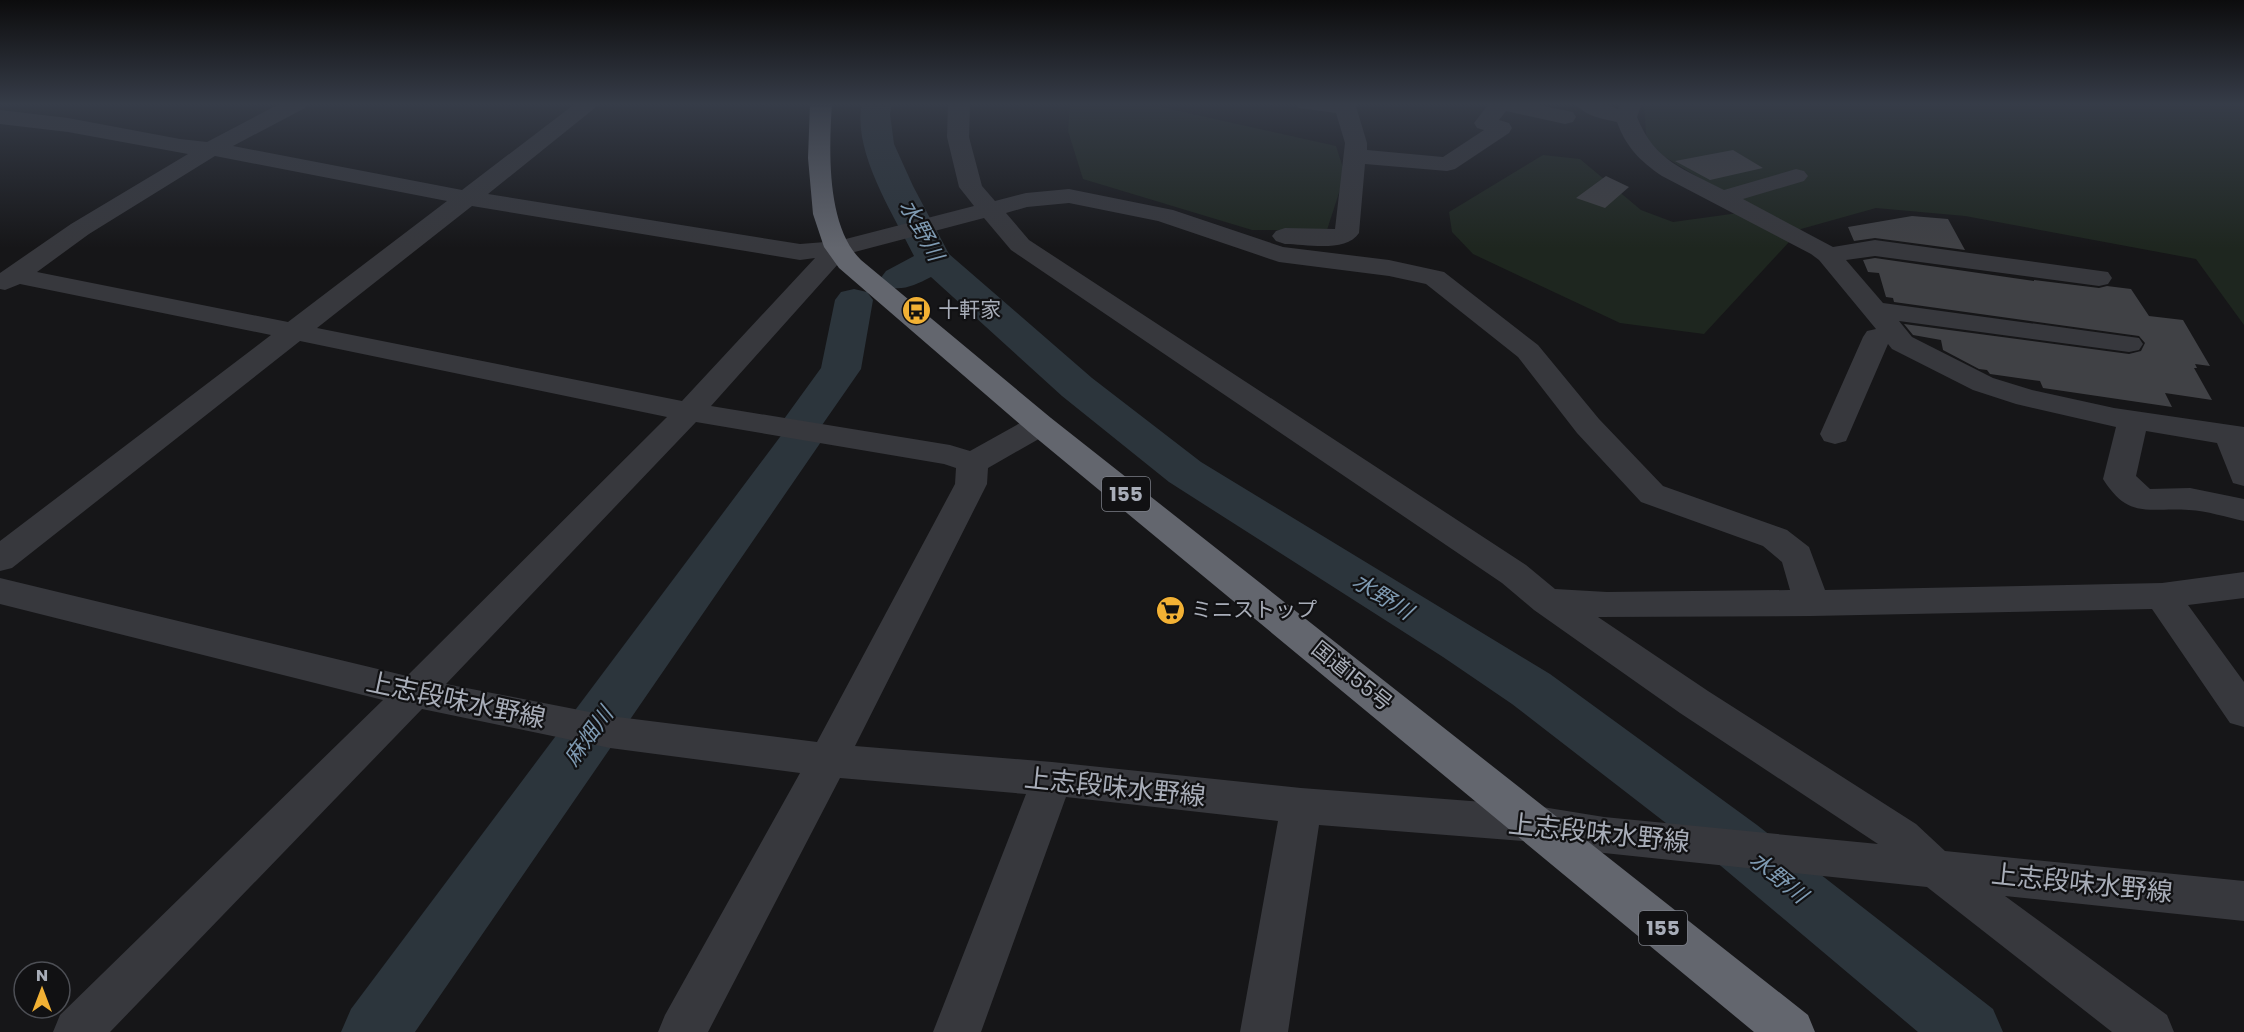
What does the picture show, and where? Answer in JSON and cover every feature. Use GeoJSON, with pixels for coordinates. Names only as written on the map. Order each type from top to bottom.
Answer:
{"type":"FeatureCollection","features":[{"type":"Feature","properties":{"kind":"highway","name":"国道155号"},"geometry":{"type":"LineString","coordinates":[[819,151],[825,215],[849,247],[862,275],[1040,425],[1791,1032]]}},
{"type":"Feature","properties":{"kind":"street"},"geometry":{"type":"LineString","coordinates":[[8,280],[80,229],[207,151]]}},
{"type":"Feature","properties":{"kind":"street"},"geometry":{"type":"LineString","coordinates":[[222,151],[468,198],[800,252],[849,247],[989,208],[1026,200],[1069,196],[1164,215],[1280,254],[1389,268],[1436,278],[1528,351],[1588,426],[1652,494],[1775,538],[1788,547],[1797,556],[1811,603]]}},
{"type":"Feature","properties":{"kind":"street"},"geometry":{"type":"LineString","coordinates":[[0,559],[528,151]]}},
{"type":"Feature","properties":{"kind":"street"},"geometry":{"type":"LineString","coordinates":[[961,151],[971,187],[1020,245],[1504,568],[1547,601],[1694,702],[1901,837],[1933,867],[2150,1032]]}},
{"type":"Feature","properties":{"kind":"street"},"geometry":{"type":"LineString","coordinates":[[1263,247],[1275,237],[1340,237],[1347,233],[1354,151]]}},
{"type":"Feature","properties":{"kind":"street"},"geometry":{"type":"LineString","coordinates":[[1354,156],[1447,164],[1466,151]]}},
{"type":"Feature","properties":{"kind":"street"},"geometry":{"type":"LineString","coordinates":[[1644,151],[1670,171],[1828,255],[1902,343],[1983,384],[2026,398],[2133,420],[2237,435],[2244,476]]}},
{"type":"Feature","properties":{"kind":"street"},"geometry":{"type":"LineString","coordinates":[[1722,198],[1796,176]]}},
{"type":"Feature","properties":{"kind":"street"},"geometry":{"type":"LineString","coordinates":[[77,1032],[414,693],[849,247]]}},
{"type":"Feature","properties":{"kind":"street"},"geometry":{"type":"LineString","coordinates":[[1828,255],[1875,248],[2098,278]]}},
{"type":"Feature","properties":{"kind":"street"},"geometry":{"type":"LineString","coordinates":[[8,280],[292,333],[689,412],[950,455],[972,463],[1040,425]]}},
{"type":"Feature","properties":{"kind":"street"},"geometry":{"type":"LineString","coordinates":[[1874,310],[2129,344]]}},
{"type":"Feature","properties":{"kind":"street"},"geometry":{"type":"LineString","coordinates":[[1835,434],[1877,337],[1895,335]]}},
{"type":"Feature","properties":{"kind":"street"},"geometry":{"type":"LineString","coordinates":[[2133,420],[2119,479],[2142,500],[2190,499],[2244,510]]}},
{"type":"Feature","properties":{"kind":"street"},"geometry":{"type":"LineString","coordinates":[[682,1032],[770,872],[971,484],[972,463]]}},
{"type":"Feature","properties":{"kind":"street"},"geometry":{"type":"LineString","coordinates":[[1547,601],[1607,605],[2162,596],[2244,585]]}},
{"type":"Feature","properties":{"kind":"street","name":"上志段味水野線"},"geometry":{"type":"LineString","coordinates":[[0,591],[414,693],[591,728],[827,760],[1052,779],[1301,806],[1536,825],[1604,835],[1889,862],[2244,901]]}},
{"type":"Feature","properties":{"kind":"street"},"geometry":{"type":"LineString","coordinates":[[2162,596],[2244,712]]}},
{"type":"Feature","properties":{"kind":"street"},"geometry":{"type":"LineString","coordinates":[[957,1032],[1052,779]]}},
{"type":"Feature","properties":{"kind":"street"},"geometry":{"type":"LineString","coordinates":[[1264,1032],[1301,806]]}},
{"type":"Feature","properties":{"kind":"shaded area"},"geometry":{"type":"Polygon","coordinates":[[[1074,151],[1338,151],[1345,174],[1327,230],[1252,230],[1083,179],[1074,151]]]}},
{"type":"Feature","properties":{"kind":"shaded area"},"geometry":{"type":"Polygon","coordinates":[[[1655,151],[2244,151],[2244,325],[2196,259],[1965,216],[1876,208],[1801,229],[1704,334],[1620,323],[1473,254],[1452,232],[1449,212],[1543,155],[1580,159],[1641,210],[1673,222],[1753,211],[1655,151]]]}},
{"type":"Feature","properties":{"kind":"building"},"geometry":{"type":"Polygon","coordinates":[[[1735,151],[1763,168],[1710,180],[1675,161],[1735,151]]]}},
{"type":"Feature","properties":{"kind":"building"},"geometry":{"type":"Polygon","coordinates":[[[1606,176],[1629,187],[1605,208],[1576,198],[1606,176]]]}},
{"type":"Feature","properties":{"kind":"building"},"geometry":{"type":"Polygon","coordinates":[[[1912,216],[1948,219],[1965,250],[1875,238],[1854,241],[1848,227],[1912,216]]]}},
{"type":"Feature","properties":{"kind":"building"},"geometry":{"type":"Polygon","coordinates":[[[1875,258],[2034,281],[2131,289],[2149,316],[2183,320],[2210,366],[2195,364],[2197,368],[2194,368],[2212,400],[2165,393],[2172,407],[2043,388],[2040,381],[1990,374],[1987,370],[1979,369],[1943,350],[1941,340],[1913,335],[1904,324],[2129,354],[2141,351],[2145,343],[2139,336],[1894,302],[1893,298],[1886,297],[1879,273],[1868,272],[1863,260],[1875,258]]]}},
{"type":"Feature","properties":{"kind":"waterway","name":"水野川"},"geometry":{"type":"LineString","coordinates":[[881,151],[896,186],[934,260]]}},
{"type":"Feature","properties":{"kind":"waterway","name":"麻畑川"},"geometry":{"type":"LineString","coordinates":[[899,279],[934,260]]}},
{"type":"Feature","properties":{"kind":"waterway","name":"水野川"},"geometry":{"type":"LineString","coordinates":[[934,260],[1077,387],[1185,472],[1531,689],[1736,843],[1969,1032]]}},
{"type":"Feature","properties":{"kind":"waterway","name":"麻畑川"},"geometry":{"type":"LineString","coordinates":[[805,419],[841,369],[854,300]]}},
{"type":"Feature","properties":{"kind":"waterway","name":"麻畑川"},"geometry":{"type":"LineString","coordinates":[[375,1032],[801,439]]}},
{"type":"Feature","properties":{"kind":"place","name":"十軒家"},"geometry":{"type":"Point","coordinates":[917,310]}},
{"type":"Feature","properties":{"kind":"place","name":"ミニストップ"},"geometry":{"type":"Point","coordinates":[1170,610]}}]}
